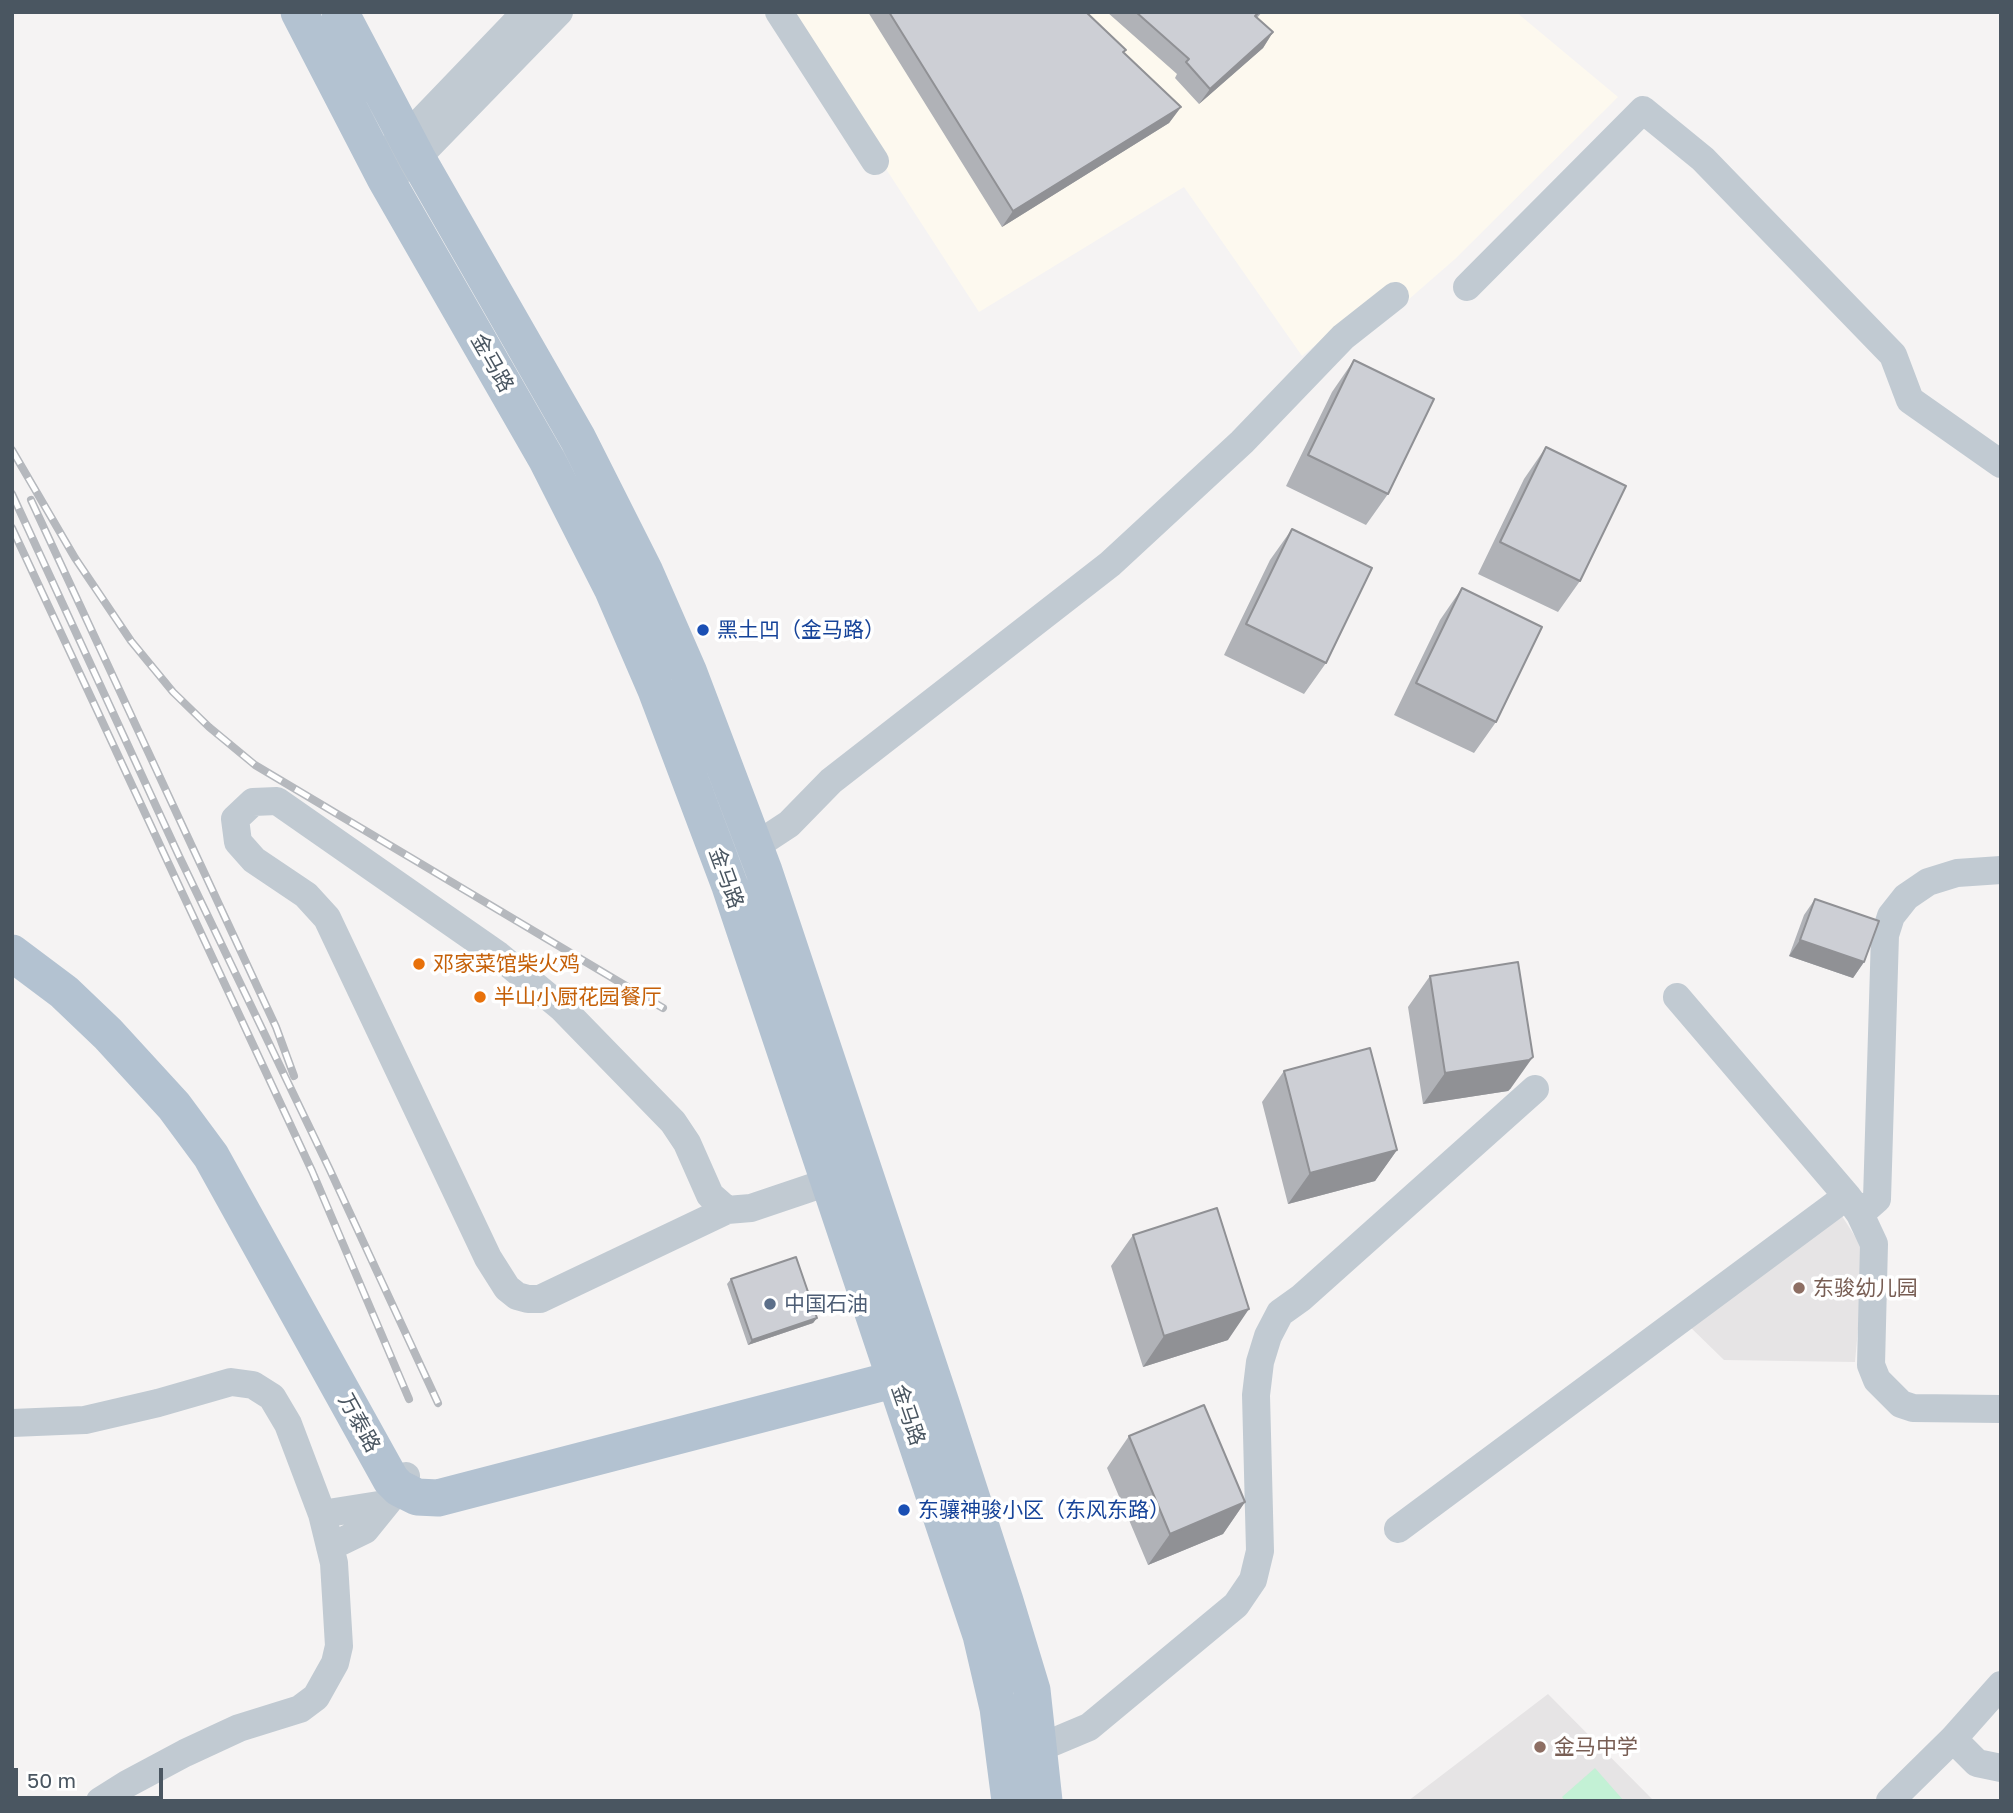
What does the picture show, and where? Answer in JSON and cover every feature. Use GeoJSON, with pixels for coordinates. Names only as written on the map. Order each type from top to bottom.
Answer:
{"type":"FeatureCollection","features":[{"type":"Feature","properties":{"kind":"main road","name":"金马路"},"geometry":{"type":"LineString","coordinates":[[299,12],[379,168],[547,460],[612,588],[656,690],[730,886],[981,1635],[998,1708],[1010,1801]]}},
{"type":"Feature","properties":{"kind":"main road","name":"金马路"},"geometry":{"type":"LineString","coordinates":[[341,12],[411,148],[578,439],[644,570],[689,673],[754,847],[1005,1601],[1032,1690],[1044,1801]]}},
{"type":"Feature","properties":{"kind":"main road","name":"万泰路"},"geometry":{"type":"LineString","coordinates":[[12,936],[73,981],[119,1023],[193,1107],[223,1148],[397,1490]]}},
{"type":"Feature","properties":{"kind":"main road","name":"万泰路"},"geometry":{"type":"LineString","coordinates":[[12,953],[64,992],[108,1034],[174,1106],[211,1156],[397,1490]]}},
{"type":"Feature","properties":{"kind":"main road"},"geometry":{"type":"LineString","coordinates":[[397,1490],[420,1482],[436,1483],[892,1370]]}},
{"type":"Feature","properties":{"kind":"street"},"geometry":{"type":"LineString","coordinates":[[379,168],[401,170],[411,148],[526,12]]}},
{"type":"Feature","properties":{"kind":"street"},"geometry":{"type":"LineString","coordinates":[[411,148],[559,12]]}},
{"type":"Feature","properties":{"kind":"street"},"geometry":{"type":"LineString","coordinates":[[779,12],[875,161]]}},
{"type":"Feature","properties":{"kind":"street"},"geometry":{"type":"LineString","coordinates":[[1467,287],[1643,110],[1703,159],[1893,355],[1910,400],[2001,464]]}},
{"type":"Feature","properties":{"kind":"street"},"geometry":{"type":"LineString","coordinates":[[754,847],[789,824],[831,781],[1110,564],[1242,442],[1343,337],[1395,296]]}},
{"type":"Feature","properties":{"kind":"street"},"geometry":{"type":"LineString","coordinates":[[727,1210],[710,1195],[687,1143],[673,1122],[562,1008],[498,954],[277,802],[253,802],[235,819],[238,842],[254,860],[306,895],[327,918],[488,1258],[507,1288],[517,1296],[540,1299],[727,1210],[751,1208],[828,1182]]}},
{"type":"Feature","properties":{"kind":"street"},"geometry":{"type":"LineString","coordinates":[[1398,1530],[1854,1205],[1877,1199],[1885,935],[1891,916],[1906,897],[1928,882],[1956,873],[2001,870]]}},
{"type":"Feature","properties":{"kind":"street"},"geometry":{"type":"LineString","coordinates":[[1677,997],[1854,1205],[1874,1244],[1871,1365],[1877,1380],[1901,1404],[1913,1408],[2001,1409]]}},
{"type":"Feature","properties":{"kind":"street"},"geometry":{"type":"LineString","coordinates":[[1039,1748],[1089,1727],[1236,1605],[1252,1580],[1260,1551],[1256,1395],[1260,1362],[1268,1336],[1280,1313],[1301,1298],[1535,1089]]}},
{"type":"Feature","properties":{"kind":"street"},"geometry":{"type":"LineString","coordinates":[[12,1423],[85,1420],[231,1382],[253,1385],[272,1397],[288,1424],[322,1514],[334,1563],[339,1646],[335,1663],[316,1697],[300,1709],[239,1728],[185,1753],[100,1801]]}},
{"type":"Feature","properties":{"kind":"street"},"geometry":{"type":"LineString","coordinates":[[322,1514],[397,1490]]}},
{"type":"Feature","properties":{"kind":"street"},"geometry":{"type":"LineString","coordinates":[[330,1547],[365,1530],[397,1490]]}},
{"type":"Feature","properties":{"kind":"street"},"geometry":{"type":"LineString","coordinates":[[1890,1801],[1953,1740],[2001,1685]]}},
{"type":"Feature","properties":{"kind":"street"},"geometry":{"type":"LineString","coordinates":[[1953,1740],[1978,1763],[2001,1768]]}},
{"type":"Feature","properties":{"kind":"shaded area"},"geometry":{"type":"Polygon","coordinates":[[[784,12],[1516,12],[1618,97],[1455,259],[1408,300],[1388,286],[1302,356],[1184,187],[979,312],[784,12]]]}},
{"type":"Feature","properties":{"kind":"shaded area","name":"东骏幼儿园"},"geometry":{"type":"Polygon","coordinates":[[[1840,1213],[1865,1252],[1855,1362],[1724,1360],[1686,1323],[1840,1213]]]}},
{"type":"Feature","properties":{"kind":"shaded area","name":"金马中学"},"geometry":{"type":"Polygon","coordinates":[[[1548,1694],[1654,1801],[1408,1801],[1548,1694]]]}},
{"type":"Feature","properties":{"kind":"green space"},"geometry":{"type":"Polygon","coordinates":[[[1595,1768],[1624,1801],[1565,1801],[1562,1797],[1595,1768]]]}},
{"type":"Feature","properties":{"kind":"building"},"geometry":{"type":"Polygon","coordinates":[[[889,12],[1086,12],[1126,50],[1123,52],[1181,107],[1013,211],[889,12]]]}},
{"type":"Feature","properties":{"kind":"building"},"geometry":{"type":"Polygon","coordinates":[[[1136,12],[1259,12],[1255,16],[1273,32],[1210,89],[1186,62],[1189,59],[1136,12]]]}},
{"type":"Feature","properties":{"kind":"building"},"geometry":{"type":"Polygon","coordinates":[[[1354,360],[1434,399],[1388,494],[1308,455],[1354,360]]]}},
{"type":"Feature","properties":{"kind":"building"},"geometry":{"type":"Polygon","coordinates":[[[1546,447],[1626,486],[1580,581],[1500,542],[1546,447]]]}},
{"type":"Feature","properties":{"kind":"building"},"geometry":{"type":"Polygon","coordinates":[[[1292,529],[1372,568],[1326,663],[1246,624],[1292,529]]]}},
{"type":"Feature","properties":{"kind":"building"},"geometry":{"type":"Polygon","coordinates":[[[1462,588],[1542,627],[1496,722],[1416,683],[1462,588]]]}},
{"type":"Feature","properties":{"kind":"building"},"geometry":{"type":"Polygon","coordinates":[[[1815,899],[1879,921],[1864,962],[1800,940],[1815,899]]]}},
{"type":"Feature","properties":{"kind":"building"},"geometry":{"type":"Polygon","coordinates":[[[1518,962],[1533,1057],[1529,1060],[1445,1073],[1430,976],[1518,962]]]}},
{"type":"Feature","properties":{"kind":"building"},"geometry":{"type":"Polygon","coordinates":[[[1370,1048],[1397,1150],[1310,1173],[1284,1071],[1370,1048]]]}},
{"type":"Feature","properties":{"kind":"building"},"geometry":{"type":"Polygon","coordinates":[[[1217,1208],[1249,1309],[1164,1336],[1133,1235],[1217,1208]]]}},
{"type":"Feature","properties":{"kind":"building","name":"中国石油"},"geometry":{"type":"Polygon","coordinates":[[[796,1257],[817,1318],[752,1340],[731,1279],[796,1257]]]}},
{"type":"Feature","properties":{"kind":"building"},"geometry":{"type":"Polygon","coordinates":[[[1204,1405],[1245,1502],[1170,1534],[1129,1436],[1204,1405]]]}},
{"type":"Feature","properties":{"kind":"railway"},"geometry":{"type":"LineString","coordinates":[[12,450],[75,558],[131,641],[173,692],[209,727],[255,765],[663,1008]]}},
{"type":"Feature","properties":{"kind":"railway"},"geometry":{"type":"LineString","coordinates":[[12,494],[179,856],[438,1403]]}},
{"type":"Feature","properties":{"kind":"railway"},"geometry":{"type":"LineString","coordinates":[[31,500],[276,1027],[294,1076]]}},
{"type":"Feature","properties":{"kind":"railway"},"geometry":{"type":"LineString","coordinates":[[12,528],[312,1171],[409,1399]]}},
{"type":"Feature","properties":{"kind":"place","name":"黑土凹（金马路）"},"geometry":{"type":"Point","coordinates":[703,630]}},
{"type":"Feature","properties":{"kind":"place","name":"邓家菜馆柴火鸡"},"geometry":{"type":"Point","coordinates":[419,964]}},
{"type":"Feature","properties":{"kind":"place","name":"半山小厨花园餐厅"},"geometry":{"type":"Point","coordinates":[480,997]}},
{"type":"Feature","properties":{"kind":"place","name":"东骏幼儿园"},"geometry":{"type":"Point","coordinates":[1799,1288]}},
{"type":"Feature","properties":{"kind":"place","name":"中国石油"},"geometry":{"type":"Point","coordinates":[770,1304]}},
{"type":"Feature","properties":{"kind":"place","name":"东骧神骏小区（东风东路）"},"geometry":{"type":"Point","coordinates":[904,1510]}},
{"type":"Feature","properties":{"kind":"place","name":"金马中学"},"geometry":{"type":"Point","coordinates":[1540,1747]}}]}
